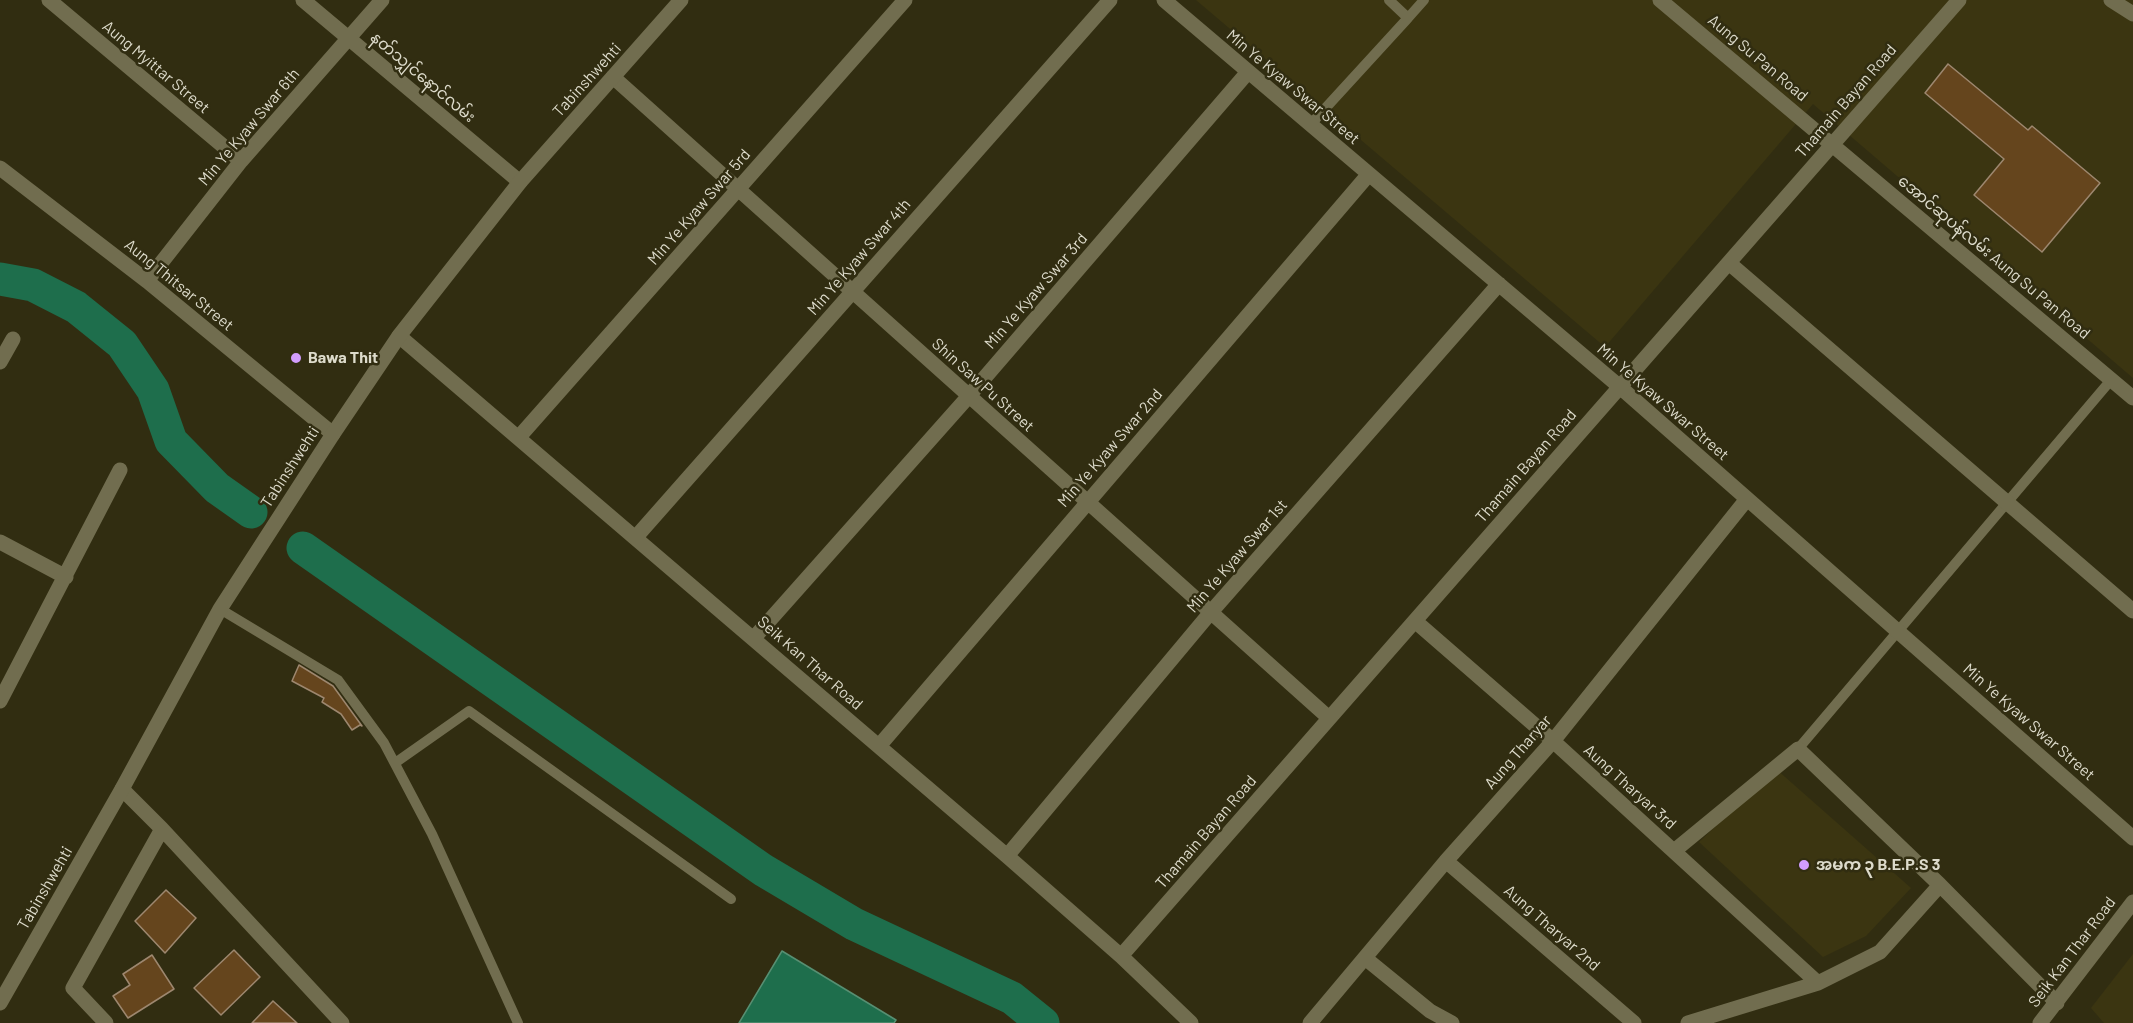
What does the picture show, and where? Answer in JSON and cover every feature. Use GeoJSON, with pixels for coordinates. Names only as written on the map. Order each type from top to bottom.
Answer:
{"type":"FeatureCollection","features":[{"type":"Feature","properties":{"kind":"street","name":"Aung Myittar Street"},"geometry":{"type":"LineString","coordinates":[[49,0],[241,161]]}},
{"type":"Feature","properties":{"kind":"street","name":"နတ်သျှင်နောင်လမ်း"},"geometry":{"type":"LineString","coordinates":[[303,0],[520,182]]}},
{"type":"Feature","properties":{"kind":"street","name":"Min Ye Kyaw Swar 6th"},"geometry":{"type":"LineString","coordinates":[[147,282],[241,161],[382,0]]}},
{"type":"Feature","properties":{"kind":"street","name":"Tabinshwehti"},"geometry":{"type":"LineString","coordinates":[[0,1003],[122,789],[220,609],[399,336],[520,182],[681,0]]}},
{"type":"Feature","properties":{"kind":"street","name":"Min Ye Kyaw Swar 5rd"},"geometry":{"type":"LineString","coordinates":[[519,437],[905,0]]}},
{"type":"Feature","properties":{"kind":"street","name":"Min Ye Kyaw Swar 4th"},"geometry":{"type":"LineString","coordinates":[[636,537],[1110,0]]}},
{"type":"Feature","properties":{"kind":"street","name":"Min Ye Kyaw Swar Street"},"geometry":{"type":"LineString","coordinates":[[1164,0],[1620,387],[2133,837]]}},
{"type":"Feature","properties":{"kind":"street","name":"Aung Su Pan Road"},"geometry":{"type":"LineString","coordinates":[[1660,0],[1833,144]]}},
{"type":"Feature","properties":{"kind":"street","name":"Thamain Bayan Road"},"geometry":{"type":"LineString","coordinates":[[1121,956],[1959,0]]}},
{"type":"Feature","properties":{"kind":"street"},"geometry":{"type":"LineString","coordinates":[[2111,0],[2133,15]]}},
{"type":"Feature","properties":{"kind":"street","name":"Min Ye Kyaw Swar 3rd"},"geometry":{"type":"LineString","coordinates":[[753,639],[968,397],[1248,72]]}},
{"type":"Feature","properties":{"kind":"street","name":"Shin Saw Pu Street"},"geometry":{"type":"LineString","coordinates":[[613,77],[1329,718]]}},
{"type":"Feature","properties":{"kind":"street","name":"အောင်ဆုပန်လမ်း Aung Su Pan Road"},"geometry":{"type":"LineString","coordinates":[[1833,144],[2133,398]]}},
{"type":"Feature","properties":{"kind":"street","name":"Aung Thitsar Street"},"geometry":{"type":"LineString","coordinates":[[0,168],[147,282],[333,434]]}},
{"type":"Feature","properties":{"kind":"street","name":"Min Ye Kyaw Swar 2nd"},"geometry":{"type":"LineString","coordinates":[[879,746],[1369,174]]}},
{"type":"Feature","properties":{"kind":"street"},"geometry":{"type":"LineString","coordinates":[[1729,263],[2133,611]]}},
{"type":"Feature","properties":{"kind":"street","name":"Min Ye Kyaw Swar 1st"},"geometry":{"type":"LineString","coordinates":[[1007,856],[1211,612],[1499,284]]}},
{"type":"Feature","properties":{"kind":"street","name":"Seik Kan Thar Road"},"geometry":{"type":"LineString","coordinates":[[399,336],[1007,856],[1121,956],[1191,1023]]}},
{"type":"Feature","properties":{"kind":"street"},"geometry":{"type":"LineString","coordinates":[[0,362],[13,339]]}},
{"type":"Feature","properties":{"kind":"street"},"geometry":{"type":"LineString","coordinates":[[0,701],[66,578],[120,470]]}},
{"type":"Feature","properties":{"kind":"street","name":"Aung Tharyar"},"geometry":{"type":"LineString","coordinates":[[1310,1023],[1446,861],[1553,741],[1747,499]]}},
{"type":"Feature","properties":{"kind":"street"},"geometry":{"type":"LineString","coordinates":[[0,542],[66,578]]}},
{"type":"Feature","properties":{"kind":"street","name":"Aung Tharyar 3rd"},"geometry":{"type":"LineString","coordinates":[[1415,621],[1553,741],[1818,983]]}},
{"type":"Feature","properties":{"kind":"street"},"geometry":{"type":"LineString","coordinates":[[1674,851],[1798,749],[1940,885],[2057,1003]]}},
{"type":"Feature","properties":{"kind":"street"},"geometry":{"type":"LineString","coordinates":[[122,789],[342,1023]]}},
{"type":"Feature","properties":{"kind":"street"},"geometry":{"type":"LineString","coordinates":[[106,1023],[73,988],[162,830]]}},
{"type":"Feature","properties":{"kind":"street","name":"Aung Tharyar 2nd"},"geometry":{"type":"LineString","coordinates":[[1446,861],[1634,1023]]}},
{"type":"Feature","properties":{"kind":"street"},"geometry":{"type":"LineString","coordinates":[[1688,1023],[1818,983],[1880,952],[1940,885]]}},
{"type":"Feature","properties":{"kind":"street","name":"Seik Kan Thar Road"},"geometry":{"type":"LineString","coordinates":[[2044,1022],[2133,902]]}},
{"type":"Feature","properties":{"kind":"street"},"geometry":{"type":"LineString","coordinates":[[1365,958],[1430,1011],[1452,1023]]}},
{"type":"Feature","properties":{"kind":"lane"},"geometry":{"type":"LineString","coordinates":[[1389,0],[1408,18]]}},
{"type":"Feature","properties":{"kind":"lane"},"geometry":{"type":"LineString","coordinates":[[1310,125],[1425,0]]}},
{"type":"Feature","properties":{"kind":"lane"},"geometry":{"type":"LineString","coordinates":[[1798,749],[2111,380]]}},
{"type":"Feature","properties":{"kind":"lane"},"geometry":{"type":"LineString","coordinates":[[220,609],[338,680],[384,744],[432,834],[518,1023]]}},
{"type":"Feature","properties":{"kind":"lane"},"geometry":{"type":"LineString","coordinates":[[394,763],[469,711],[731,899]]}},
{"type":"Feature","properties":{"kind":"shaded area"},"geometry":{"type":"Polygon","coordinates":[[[1196,0],[2133,0],[2133,378],[1813,104],[1605,347],[1196,0]]]}},
{"type":"Feature","properties":{"kind":"shaded area","name":"အမက ၃ B.E.P.S 3"},"geometry":{"type":"Polygon","coordinates":[[[1776,769],[1911,888],[1866,936],[1823,957],[1699,842],[1776,769]]]}},
{"type":"Feature","properties":{"kind":"shaded area"},"geometry":{"type":"Polygon","coordinates":[[[782,951],[896,1020],[894,1023],[739,1023],[782,951]]]}},
{"type":"Feature","properties":{"kind":"shaded area"},"geometry":{"type":"Polygon","coordinates":[[[2133,954],[2133,1023],[2104,1023],[2091,1008],[2133,954]]]}},
{"type":"Feature","properties":{"kind":"building"},"geometry":{"type":"Polygon","coordinates":[[[1948,64],[2028,130],[2032,126],[2100,183],[2042,252],[1974,195],[2004,159],[1925,93],[1948,64]]]}},
{"type":"Feature","properties":{"kind":"building"},"geometry":{"type":"Polygon","coordinates":[[[299,665],[333,686],[362,726],[352,730],[341,714],[322,702],[324,698],[292,681],[299,665]]]}},
{"type":"Feature","properties":{"kind":"building"},"geometry":{"type":"Polygon","coordinates":[[[166,890],[196,918],[165,953],[135,921],[166,890]]]}},
{"type":"Feature","properties":{"kind":"building"},"geometry":{"type":"Polygon","coordinates":[[[234,950],[260,977],[221,1015],[194,988],[234,950]]]}},
{"type":"Feature","properties":{"kind":"building"},"geometry":{"type":"Polygon","coordinates":[[[152,955],[174,989],[128,1018],[113,996],[130,985],[123,974],[152,955]]]}},
{"type":"Feature","properties":{"kind":"building"},"geometry":{"type":"Polygon","coordinates":[[[273,1001],[297,1023],[252,1023],[273,1001]]]}},
{"type":"Feature","properties":{"kind":"waterway"},"geometry":{"type":"LineString","coordinates":[[0,279],[33,285],[76,307],[122,344],[153,390],[171,441],[217,488],[251,512]]}},
{"type":"Feature","properties":{"kind":"waterway"},"geometry":{"type":"LineString","coordinates":[[303,548],[763,870],[854,924],[1012,998],[1043,1023]]}},
{"type":"Feature","properties":{"kind":"place","name":"Bawa Thit"},"geometry":{"type":"Point","coordinates":[296,358]}},
{"type":"Feature","properties":{"kind":"place","name":"အမက ၃ B.E.P.S 3"},"geometry":{"type":"Point","coordinates":[1804,865]}}]}
